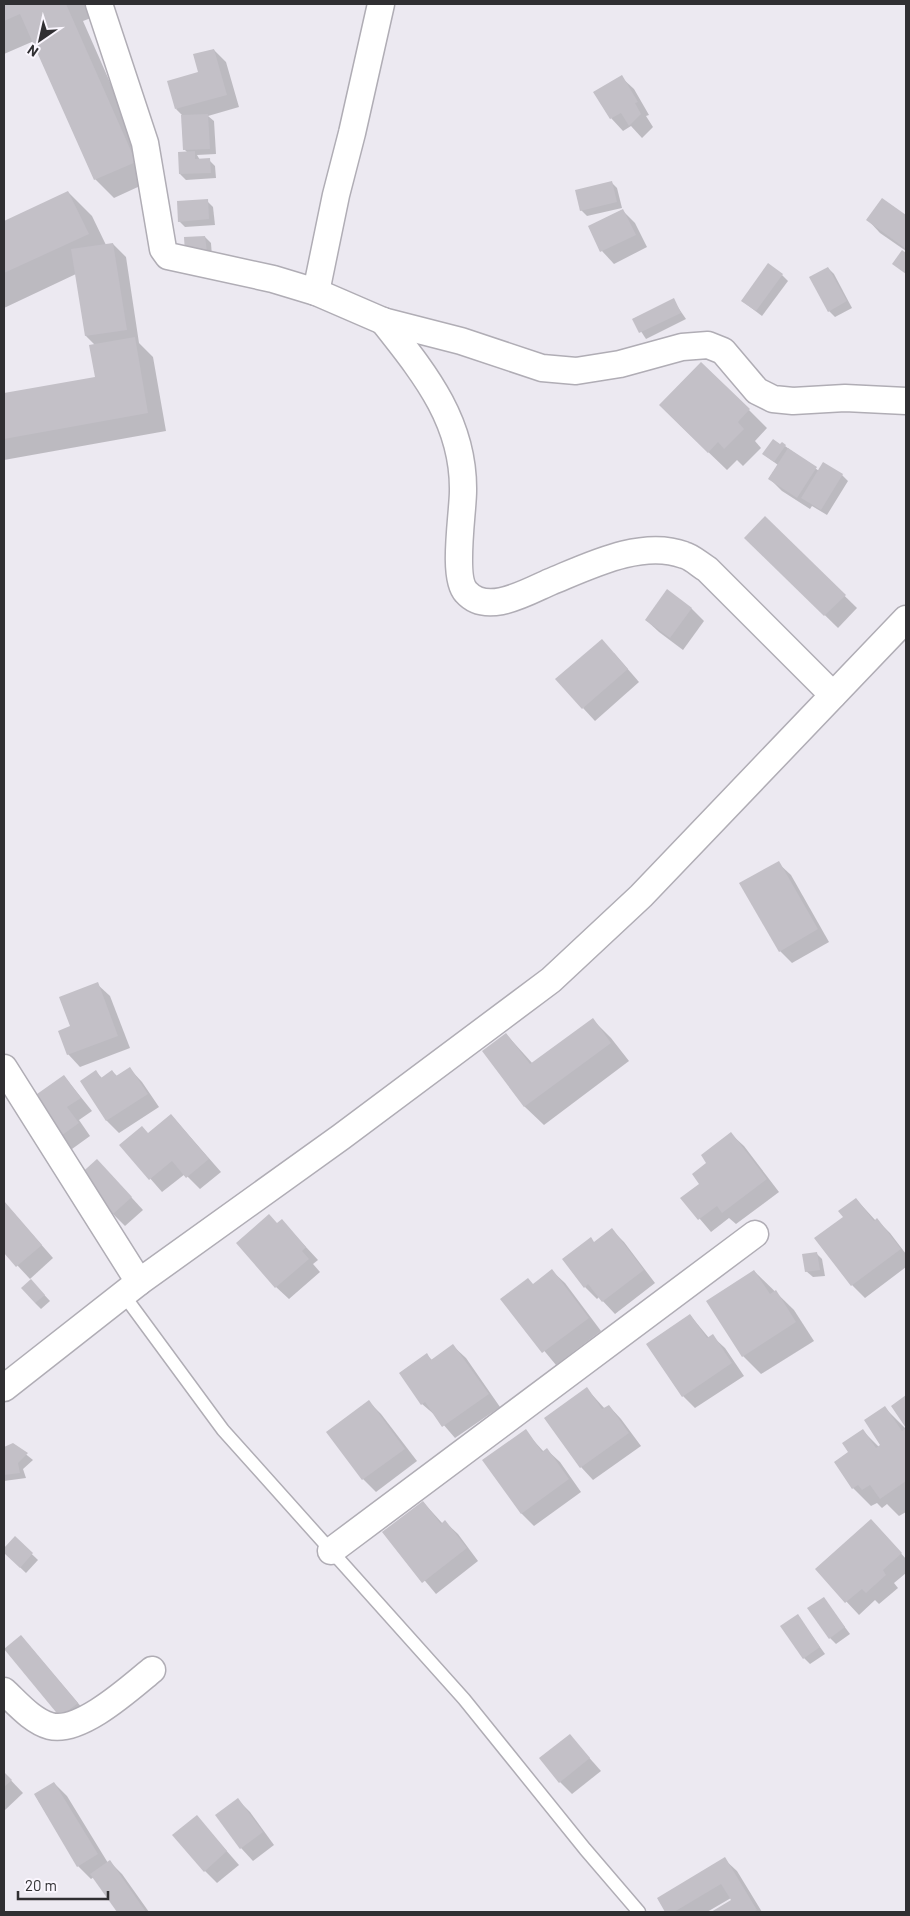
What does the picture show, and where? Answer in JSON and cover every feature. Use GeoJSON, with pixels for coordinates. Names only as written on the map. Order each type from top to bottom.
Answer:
{"type":"FeatureCollection","features":[{"type":"Feature","properties":{"kind":"street"},"geometry":{"type":"LineString","coordinates":[[99,4],[145,144],[162,244],[166,254],[176,259],[273,279],[316,292],[383,320],[461,341],[542,368],[576,371],[620,364],[682,347],[708,345],[723,351],[757,391],[773,399],[906,401]]}},
{"type":"Feature","properties":{"kind":"street"},"geometry":{"type":"LineString","coordinates":[[316,292],[336,195],[381,4]]}},
{"type":"Feature","properties":{"kind":"street"},"geometry":{"type":"LineString","coordinates":[[383,320],[419,368],[449,418],[455,433],[462,466],[463,490],[459,575],[464,589],[472,598],[485,602],[495,602],[514,597],[582,569],[653,549],[685,555],[706,569],[833,695]]}},
{"type":"Feature","properties":{"kind":"street"},"geometry":{"type":"LineString","coordinates":[[4,1388],[131,1288],[348,1131],[551,980],[641,896],[906,619]]}},
{"type":"Feature","properties":{"kind":"street"},"geometry":{"type":"LineString","coordinates":[[4,1068],[131,1288]]}},
{"type":"Feature","properties":{"kind":"street"},"geometry":{"type":"LineString","coordinates":[[331,1551],[755,1234]]}},
{"type":"Feature","properties":{"kind":"street"},"geometry":{"type":"LineString","coordinates":[[4,1691],[38,1720],[51,1726],[68,1726],[114,1700],[152,1670]]}},
{"type":"Feature","properties":{"kind":"lane"},"geometry":{"type":"LineString","coordinates":[[131,1288],[223,1430],[464,1699],[585,1849],[639,1912]]}},
{"type":"Feature","properties":{"kind":"building"},"geometry":{"type":"Polygon","coordinates":[[[4,4],[66,4],[136,162],[94,180],[20,14],[4,21],[4,4]]]}},
{"type":"Feature","properties":{"kind":"building"},"geometry":{"type":"Polygon","coordinates":[[[214,49],[227,95],[175,109],[167,81],[198,72],[193,54],[214,49]]]}},
{"type":"Feature","properties":{"kind":"building"},"geometry":{"type":"Polygon","coordinates":[[[622,75],[638,102],[635,103],[641,114],[629,126],[621,113],[610,119],[593,92],[622,75]]]}},
{"type":"Feature","properties":{"kind":"building"},"geometry":{"type":"Polygon","coordinates":[[[208,114],[210,149],[183,150],[181,115],[208,114]]]}},
{"type":"Feature","properties":{"kind":"building"},"geometry":{"type":"Polygon","coordinates":[[[195,151],[195,159],[210,158],[211,173],[179,174],[178,152],[195,151]]]}},
{"type":"Feature","properties":{"kind":"building"},"geometry":{"type":"Polygon","coordinates":[[[612,181],[617,202],[580,211],[575,190],[612,181]]]}},
{"type":"Feature","properties":{"kind":"building"},"geometry":{"type":"Polygon","coordinates":[[[68,191],[89,234],[4,273],[4,221],[68,191]]]}},
{"type":"Feature","properties":{"kind":"building"},"geometry":{"type":"Polygon","coordinates":[[[882,198],[906,215],[906,249],[866,220],[882,198]]]}},
{"type":"Feature","properties":{"kind":"building"},"geometry":{"type":"Polygon","coordinates":[[[208,199],[209,219],[178,222],[177,201],[208,199]]]}},
{"type":"Feature","properties":{"kind":"building"},"geometry":{"type":"Polygon","coordinates":[[[623,209],[636,235],[600,252],[588,226],[623,209]]]}},
{"type":"Feature","properties":{"kind":"building"},"geometry":{"type":"Polygon","coordinates":[[[205,236],[207,252],[185,253],[184,237],[205,236]]]}},
{"type":"Feature","properties":{"kind":"building"},"geometry":{"type":"Polygon","coordinates":[[[113,243],[127,330],[85,336],[71,249],[113,243]]]}},
{"type":"Feature","properties":{"kind":"building"},"geometry":{"type":"Polygon","coordinates":[[[902,250],[906,253],[906,274],[892,264],[902,250]]]}},
{"type":"Feature","properties":{"kind":"building"},"geometry":{"type":"Polygon","coordinates":[[[768,263],[783,274],[756,311],[741,301],[768,263]]]}},
{"type":"Feature","properties":{"kind":"building"},"geometry":{"type":"Polygon","coordinates":[[[828,267],[847,301],[828,312],[809,277],[828,267]]]}},
{"type":"Feature","properties":{"kind":"building"},"geometry":{"type":"Polygon","coordinates":[[[674,298],[681,313],[639,333],[632,319],[674,298]]]}},
{"type":"Feature","properties":{"kind":"building"},"geometry":{"type":"Polygon","coordinates":[[[135,337],[148,413],[4,439],[4,393],[95,377],[89,345],[135,337]]]}},
{"type":"Feature","properties":{"kind":"building"},"geometry":{"type":"Polygon","coordinates":[[[701,362],[750,409],[738,422],[744,429],[724,449],[718,442],[708,453],[659,405],[701,362]]]}},
{"type":"Feature","properties":{"kind":"building"},"geometry":{"type":"Polygon","coordinates":[[[773,439],[780,444],[782,442],[786,445],[774,462],[762,454],[773,439]]]}},
{"type":"Feature","properties":{"kind":"building"},"geometry":{"type":"Polygon","coordinates":[[[788,448],[817,467],[797,498],[768,479],[788,448]]]}},
{"type":"Feature","properties":{"kind":"building"},"geometry":{"type":"Polygon","coordinates":[[[823,462],[843,474],[821,510],[801,498],[823,462]]]}},
{"type":"Feature","properties":{"kind":"building"},"geometry":{"type":"Polygon","coordinates":[[[765,516],[846,595],[824,616],[744,538],[765,516]]]}},
{"type":"Feature","properties":{"kind":"building"},"geometry":{"type":"Polygon","coordinates":[[[667,589],[692,608],[670,638],[645,620],[667,589]]]}},
{"type":"Feature","properties":{"kind":"building"},"geometry":{"type":"Polygon","coordinates":[[[602,639],[628,669],[582,709],[555,679],[602,639]]]}},
{"type":"Feature","properties":{"kind":"building"},"geometry":{"type":"Polygon","coordinates":[[[779,861],[818,929],[779,952],[739,883],[779,861]]]}},
{"type":"Feature","properties":{"kind":"building"},"geometry":{"type":"Polygon","coordinates":[[[98,982],[118,1036],[67,1055],[58,1031],[70,1026],[59,997],[98,982]]]}},
{"type":"Feature","properties":{"kind":"building"},"geometry":{"type":"Polygon","coordinates":[[[593,1018],[611,1043],[524,1107],[482,1051],[506,1033],[530,1064],[593,1018]]]}},
{"type":"Feature","properties":{"kind":"building"},"geometry":{"type":"Polygon","coordinates":[[[130,1067],[148,1094],[106,1121],[80,1081],[96,1070],[101,1078],[112,1070],[116,1076],[130,1067]]]}},
{"type":"Feature","properties":{"kind":"building"},"geometry":{"type":"Polygon","coordinates":[[[64,1075],[81,1098],[67,1107],[79,1123],[58,1138],[30,1099],[64,1075]]]}},
{"type":"Feature","properties":{"kind":"building"},"geometry":{"type":"Polygon","coordinates":[[[171,1114],[209,1159],[186,1178],[172,1161],[149,1180],[119,1145],[142,1126],[148,1133],[171,1114]]]}},
{"type":"Feature","properties":{"kind":"building"},"geometry":{"type":"Polygon","coordinates":[[[731,1132],[767,1179],[722,1213],[717,1206],[698,1220],[680,1198],[699,1184],[692,1174],[706,1163],[701,1155],[731,1132]]]}},
{"type":"Feature","properties":{"kind":"building"},"geometry":{"type":"Polygon","coordinates":[[[97,1159],[132,1197],[112,1215],[77,1177],[97,1159]]]}},
{"type":"Feature","properties":{"kind":"building"},"geometry":{"type":"Polygon","coordinates":[[[856,1198],[874,1221],[877,1218],[901,1249],[851,1286],[814,1238],[843,1217],[838,1211],[856,1198]]]}},
{"type":"Feature","properties":{"kind":"building"},"geometry":{"type":"Polygon","coordinates":[[[4,1201],[42,1245],[16,1267],[4,1253],[4,1201]]]}},
{"type":"Feature","properties":{"kind":"building"},"geometry":{"type":"Polygon","coordinates":[[[269,1214],[277,1223],[282,1219],[306,1247],[302,1251],[309,1259],[275,1288],[236,1243],[269,1214]]]}},
{"type":"Feature","properties":{"kind":"building"},"geometry":{"type":"Polygon","coordinates":[[[612,1228],[644,1270],[602,1302],[588,1284],[584,1288],[562,1259],[591,1237],[594,1242],[612,1228]]]}},
{"type":"Feature","properties":{"kind":"building"},"geometry":{"type":"Polygon","coordinates":[[[817,1252],[820,1270],[805,1272],[802,1254],[817,1252]]]}},
{"type":"Feature","properties":{"kind":"building"},"geometry":{"type":"Polygon","coordinates":[[[552,1269],[589,1318],[542,1353],[500,1299],[528,1278],[533,1284],[552,1269]]]}},
{"type":"Feature","properties":{"kind":"building"},"geometry":{"type":"Polygon","coordinates":[[[754,1270],[770,1294],[776,1290],[796,1322],[742,1357],[706,1301],[754,1270]]]}},
{"type":"Feature","properties":{"kind":"building"},"geometry":{"type":"Polygon","coordinates":[[[31,1279],[45,1295],[35,1303],[21,1288],[31,1279]]]}},
{"type":"Feature","properties":{"kind":"building"},"geometry":{"type":"Polygon","coordinates":[[[690,1314],[707,1338],[713,1334],[732,1363],[682,1397],[646,1344],[690,1314]]]}},
{"type":"Feature","properties":{"kind":"building"},"geometry":{"type":"Polygon","coordinates":[[[453,1344],[489,1394],[442,1427],[425,1402],[421,1405],[399,1373],[427,1353],[431,1360],[453,1344]]]}},
{"type":"Feature","properties":{"kind":"building"},"geometry":{"type":"Polygon","coordinates":[[[587,1387],[602,1409],[609,1405],[629,1433],[580,1468],[544,1418],[587,1387]]]}},
{"type":"Feature","properties":{"kind":"building"},"geometry":{"type":"Polygon","coordinates":[[[906,1395],[906,1428],[891,1406],[906,1395]]]}},
{"type":"Feature","properties":{"kind":"building"},"geometry":{"type":"Polygon","coordinates":[[[369,1400],[405,1449],[362,1480],[326,1432],[369,1400]]]}},
{"type":"Feature","properties":{"kind":"building"},"geometry":{"type":"Polygon","coordinates":[[[885,1406],[902,1431],[906,1428],[906,1481],[880,1499],[870,1485],[862,1490],[858,1485],[852,1489],[834,1462],[848,1452],[842,1443],[863,1429],[876,1448],[880,1445],[864,1420],[885,1406]]]}},
{"type":"Feature","properties":{"kind":"building"},"geometry":{"type":"Polygon","coordinates":[[[526,1429],[542,1452],[547,1448],[569,1479],[521,1514],[482,1460],[526,1429]]]}},
{"type":"Feature","properties":{"kind":"building"},"geometry":{"type":"Polygon","coordinates":[[[13,1443],[28,1453],[18,1463],[20,1473],[4,1475],[4,1447],[13,1443]]]}},
{"type":"Feature","properties":{"kind":"building"},"geometry":{"type":"Polygon","coordinates":[[[423,1501],[441,1524],[445,1520],[467,1548],[422,1583],[382,1532],[423,1501]]]}},
{"type":"Feature","properties":{"kind":"building"},"geometry":{"type":"Polygon","coordinates":[[[871,1519],[902,1553],[883,1570],[886,1575],[866,1593],[862,1589],[845,1603],[815,1569],[871,1519]]]}},
{"type":"Feature","properties":{"kind":"building"},"geometry":{"type":"Polygon","coordinates":[[[15,1536],[33,1553],[20,1568],[4,1553],[4,1548],[15,1536]]]}},
{"type":"Feature","properties":{"kind":"building"},"geometry":{"type":"Polygon","coordinates":[[[824,1597],[845,1627],[829,1639],[807,1608],[824,1597]]]}},
{"type":"Feature","properties":{"kind":"building"},"geometry":{"type":"Polygon","coordinates":[[[798,1614],[820,1647],[803,1659],[780,1626],[798,1614]]]}},
{"type":"Feature","properties":{"kind":"building"},"geometry":{"type":"Polygon","coordinates":[[[21,1635],[78,1703],[60,1717],[4,1649],[21,1635]]]}},
{"type":"Feature","properties":{"kind":"building"},"geometry":{"type":"Polygon","coordinates":[[[570,1734],[590,1758],[559,1783],[539,1758],[570,1734]]]}},
{"type":"Feature","properties":{"kind":"building"},"geometry":{"type":"Polygon","coordinates":[[[4,1772],[12,1780],[4,1787],[4,1772]]]}},
{"type":"Feature","properties":{"kind":"building"},"geometry":{"type":"Polygon","coordinates":[[[54,1782],[98,1854],[77,1867],[34,1794],[54,1782]]]}},
{"type":"Feature","properties":{"kind":"building"},"geometry":{"type":"Polygon","coordinates":[[[238,1798],[263,1832],[240,1849],[215,1815],[238,1798]]]}},
{"type":"Feature","properties":{"kind":"building"},"geometry":{"type":"Polygon","coordinates":[[[197,1815],[227,1851],[204,1872],[172,1835],[197,1815]]]}},
{"type":"Feature","properties":{"kind":"building"},"geometry":{"type":"Polygon","coordinates":[[[725,1857],[757,1910],[753,1912],[711,1912],[731,1900],[721,1884],[674,1912],[665,1912],[657,1898],[725,1857]]]}},
{"type":"Feature","properties":{"kind":"building"},"geometry":{"type":"Polygon","coordinates":[[[110,1860],[146,1912],[117,1912],[90,1874],[110,1860]]]}}]}
